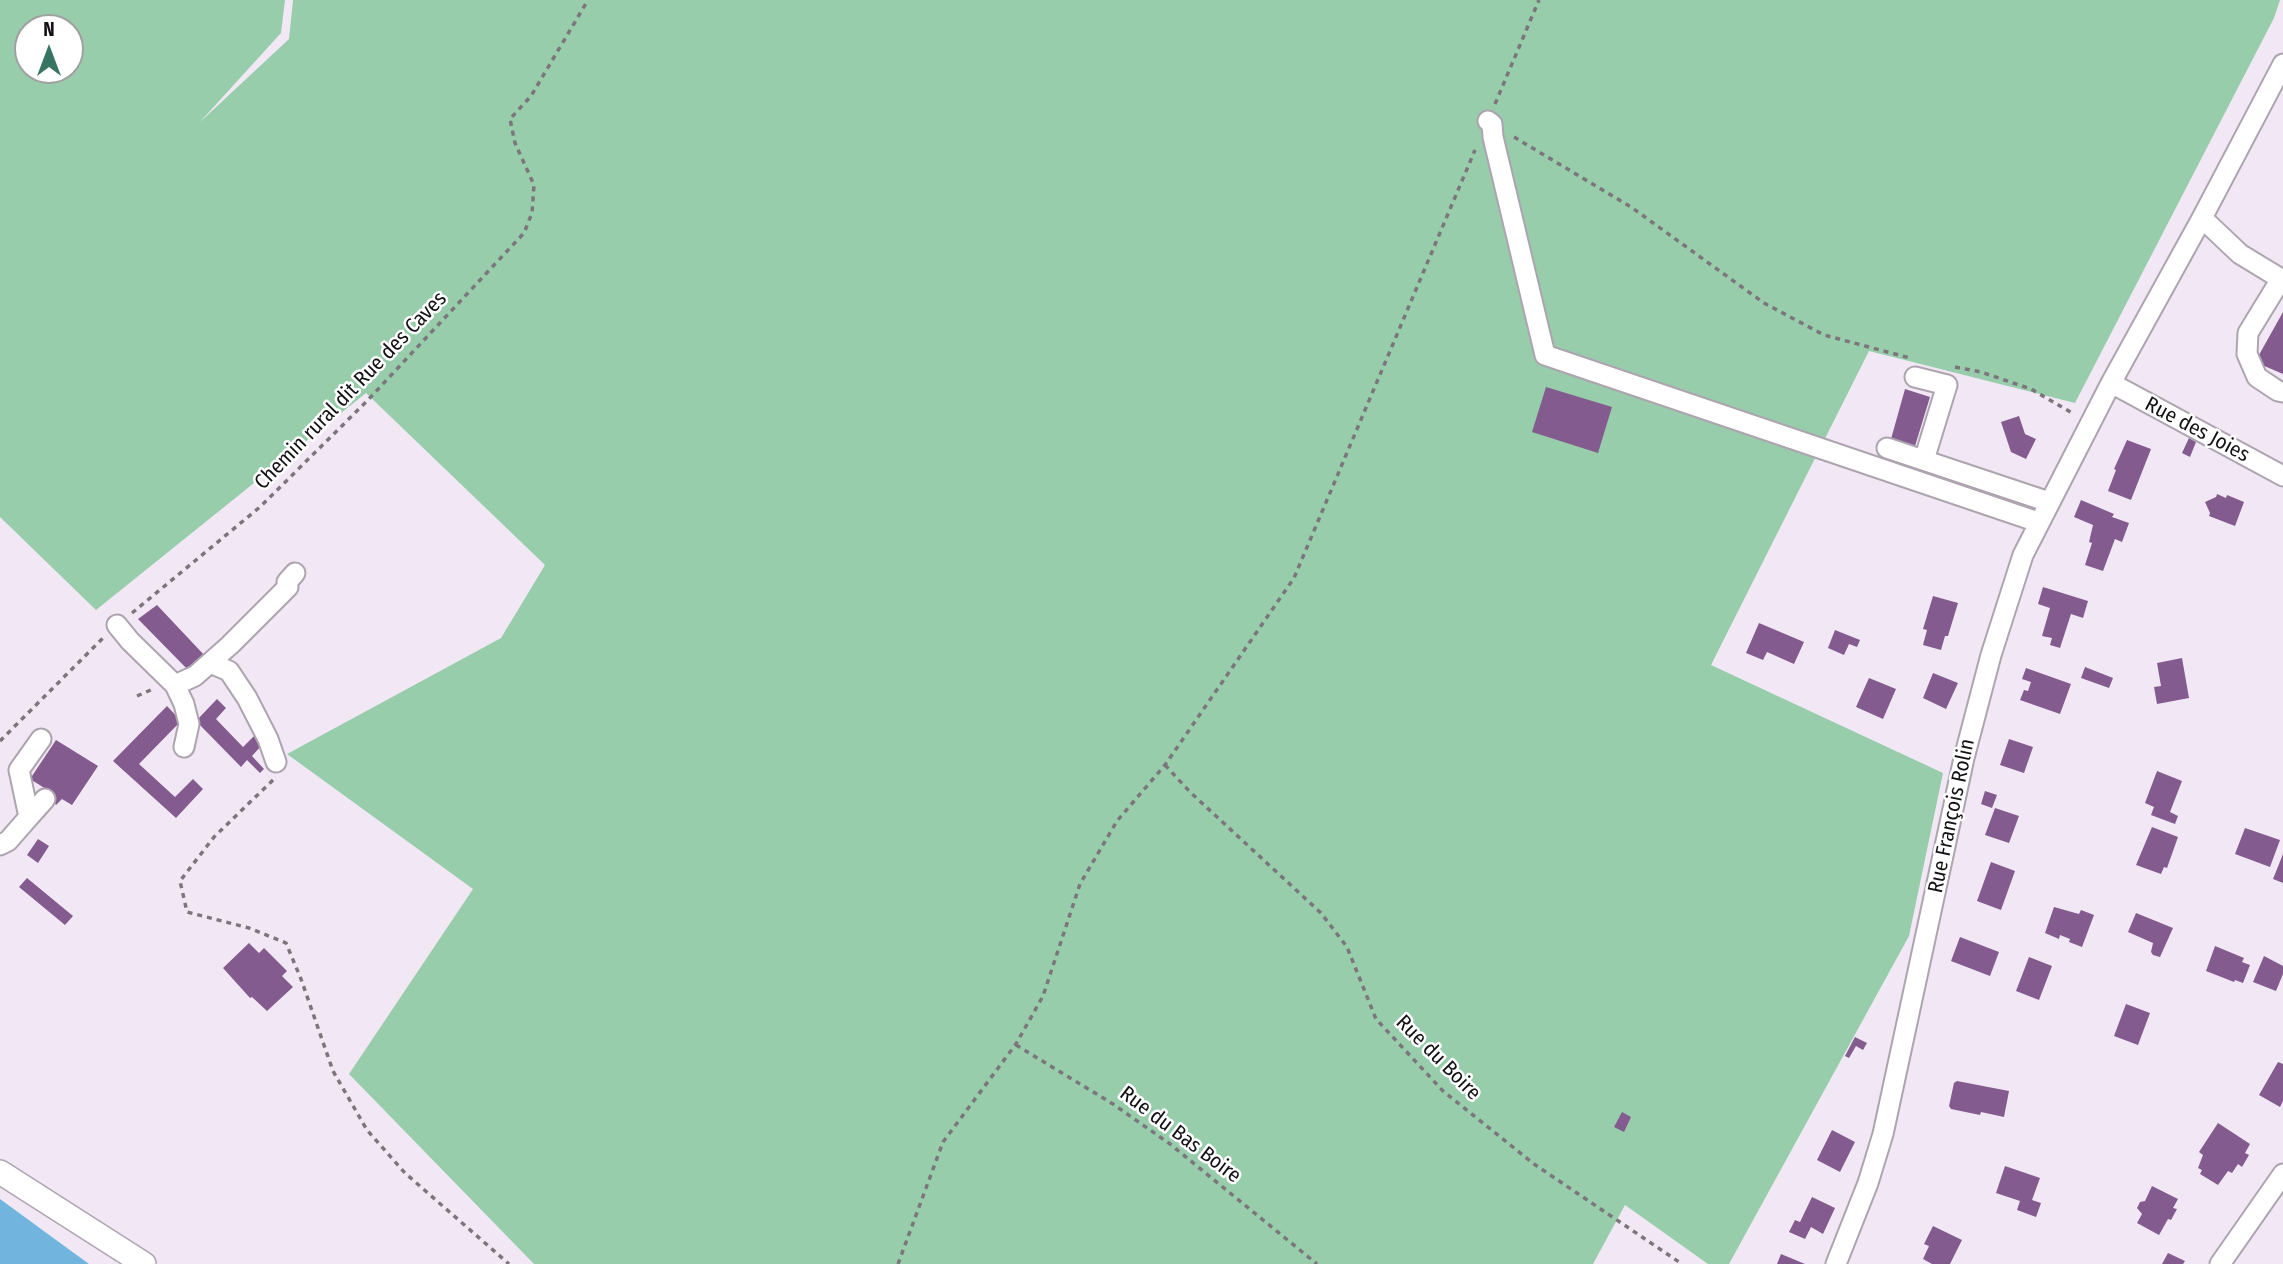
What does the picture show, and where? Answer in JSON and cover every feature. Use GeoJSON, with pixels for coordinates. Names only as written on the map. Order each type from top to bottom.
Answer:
{"type":"FeatureCollection","features":[{"type":"Feature","properties":{"kind":"main road"},"geometry":{"type":"LineString","coordinates":[[0,1172],[144,1264]]}},
{"type":"Feature","properties":{"kind":"street","name":"Rue François Rolin"},"geometry":{"type":"LineString","coordinates":[[1836,1264],[1868,1183],[1883,1134],[1964,758],[1990,654],[2023,555],[2111,383],[2283,64]]}},
{"type":"Feature","properties":{"kind":"street"},"geometry":{"type":"LineString","coordinates":[[1490,123],[1545,355],[2038,522]]}},
{"type":"Feature","properties":{"kind":"street"},"geometry":{"type":"LineString","coordinates":[[2202,218],[2240,254],[2276,270],[2281,279],[2248,333],[2246,354],[2258,377],[2283,392]]}},
{"type":"Feature","properties":{"kind":"street"},"geometry":{"type":"LineString","coordinates":[[1916,368],[1947,385],[1924,460]]}},
{"type":"Feature","properties":{"kind":"street","name":"Rue des Joies"},"geometry":{"type":"LineString","coordinates":[[2111,383],[2283,476]]}},
{"type":"Feature","properties":{"kind":"street"},"geometry":{"type":"LineString","coordinates":[[1887,448],[2049,502]]}},
{"type":"Feature","properties":{"kind":"street"},"geometry":{"type":"LineString","coordinates":[[175,685],[195,676],[210,663],[288,587],[287,582],[295,573]]}},
{"type":"Feature","properties":{"kind":"street"},"geometry":{"type":"LineString","coordinates":[[117,625],[175,685],[189,724],[184,747]]}},
{"type":"Feature","properties":{"kind":"street"},"geometry":{"type":"LineString","coordinates":[[210,663],[229,671],[247,698],[268,739],[276,762]]}},
{"type":"Feature","properties":{"kind":"street"},"geometry":{"type":"LineString","coordinates":[[29,817],[19,771],[41,739]]}},
{"type":"Feature","properties":{"kind":"street"},"geometry":{"type":"LineString","coordinates":[[0,845],[8,841],[45,799]]}},
{"type":"Feature","properties":{"kind":"street"},"geometry":{"type":"LineString","coordinates":[[2220,1264],[2283,1174]]}},
{"type":"Feature","properties":{"kind":"path","name":"Chemin rural dit Rue des Caves"},"geometry":{"type":"LineString","coordinates":[[0,741],[117,625],[260,507],[367,401],[524,233],[532,213],[534,185],[515,143],[510,119],[531,96],[588,0]]}},
{"type":"Feature","properties":{"kind":"path"},"geometry":{"type":"LineString","coordinates":[[898,1264],[943,1142],[1016,1044],[1043,996],[1080,884],[1117,821],[1165,765],[1294,578],[1490,123],[1539,0]]}},
{"type":"Feature","properties":{"kind":"path"},"geometry":{"type":"LineString","coordinates":[[1490,123],[1631,207],[1764,303],[1824,335],[1916,368]]}},
{"type":"Feature","properties":{"kind":"path"},"geometry":{"type":"LineString","coordinates":[[1943,365],[1981,372],[2031,388],[2090,424]]}},
{"type":"Feature","properties":{"kind":"path"},"geometry":{"type":"LineString","coordinates":[[276,762],[279,774],[214,837],[180,881],[187,912],[249,928],[286,943],[333,1071],[367,1130],[405,1173],[509,1264]]}},
{"type":"Feature","properties":{"kind":"path","name":"Rue du Boire"},"geometry":{"type":"LineString","coordinates":[[1165,765],[1190,792],[1321,913],[1347,947],[1376,1019],[1443,1091],[1534,1164],[1682,1264]]}},
{"type":"Feature","properties":{"kind":"path","name":"Rue du Bas Boire"},"geometry":{"type":"LineString","coordinates":[[1016,1044],[1114,1104],[1170,1144],[1317,1264]]}},
{"type":"Feature","properties":{"kind":"green space"},"geometry":{"type":"Polygon","coordinates":[[[0,0],[285,0],[281,33],[200,122],[289,39],[293,0],[2280,0],[2274,18],[2075,403],[1869,351],[1711,665],[1943,773],[1909,936],[1729,1264],[1708,1264],[1625,1205],[1593,1264],[534,1264],[349,1074],[473,889],[287,754],[501,638],[545,565],[366,393],[96,610],[0,517],[0,0]]]}},
{"type":"Feature","properties":{"kind":"water"},"geometry":{"type":"Polygon","coordinates":[[[0,1199],[89,1264],[0,1264],[0,1199]]]}},
{"type":"Feature","properties":{"kind":"building"},"geometry":{"type":"Polygon","coordinates":[[[2283,312],[2283,374],[2255,362],[2283,312]]]}},
{"type":"Feature","properties":{"kind":"building"},"geometry":{"type":"Polygon","coordinates":[[[1546,387],[1612,407],[1598,453],[1532,432],[1546,387]]]}},
{"type":"Feature","properties":{"kind":"building"},"geometry":{"type":"Polygon","coordinates":[[[1905,389],[1930,397],[1915,446],[1891,439],[1905,389]]]}},
{"type":"Feature","properties":{"kind":"building"},"geometry":{"type":"Polygon","coordinates":[[[2019,416],[2025,434],[2036,439],[2026,459],[2011,452],[2001,422],[2019,416]]]}},
{"type":"Feature","properties":{"kind":"building"},"geometry":{"type":"Polygon","coordinates":[[[2189,438],[2196,442],[2190,457],[2182,453],[2189,438]]]}},
{"type":"Feature","properties":{"kind":"building"},"geometry":{"type":"Polygon","coordinates":[[[2127,440],[2151,449],[2131,500],[2108,491],[2127,440]]]}},
{"type":"Feature","properties":{"kind":"building"},"geometry":{"type":"Polygon","coordinates":[[[2217,494],[2244,502],[2235,526],[2209,516],[2205,502],[2217,494]]]}},
{"type":"Feature","properties":{"kind":"building"},"geometry":{"type":"Polygon","coordinates":[[[2081,500],[2129,523],[2122,542],[2115,539],[2103,571],[2085,565],[2092,543],[2089,542],[2093,525],[2074,517],[2081,500]]]}},
{"type":"Feature","properties":{"kind":"building"},"geometry":{"type":"Polygon","coordinates":[[[2043,587],[2088,601],[2083,618],[2071,614],[2060,648],[2050,645],[2052,638],[2042,636],[2050,608],[2038,604],[2043,587]]]}},
{"type":"Feature","properties":{"kind":"building"},"geometry":{"type":"Polygon","coordinates":[[[1933,596],[1958,603],[1941,650],[1923,645],[1927,630],[1923,629],[1933,596]]]}},
{"type":"Feature","properties":{"kind":"building"},"geometry":{"type":"Polygon","coordinates":[[[157,605],[206,657],[191,673],[138,619],[157,605]]]}},
{"type":"Feature","properties":{"kind":"building"},"geometry":{"type":"Polygon","coordinates":[[[1759,623],[1804,642],[1794,664],[1767,652],[1763,660],[1746,653],[1759,623]]]}},
{"type":"Feature","properties":{"kind":"building"},"geometry":{"type":"Polygon","coordinates":[[[1835,630],[1860,640],[1857,647],[1849,644],[1844,655],[1828,648],[1835,630]]]}},
{"type":"Feature","properties":{"kind":"building"},"geometry":{"type":"Polygon","coordinates":[[[2182,658],[2189,698],[2157,704],[2154,687],[2161,686],[2157,663],[2182,658]]]}},
{"type":"Feature","properties":{"kind":"building"},"geometry":{"type":"Polygon","coordinates":[[[2085,667],[2113,678],[2109,688],[2081,678],[2085,667]]]}},
{"type":"Feature","properties":{"kind":"building"},"geometry":{"type":"Polygon","coordinates":[[[2026,668],[2071,684],[2060,714],[2020,700],[2024,690],[2028,691],[2031,682],[2022,679],[2026,668]]]}},
{"type":"Feature","properties":{"kind":"building"},"geometry":{"type":"Polygon","coordinates":[[[1933,673],[1958,683],[1946,709],[1923,698],[1933,673]]]}},
{"type":"Feature","properties":{"kind":"building"},"geometry":{"type":"Polygon","coordinates":[[[1869,678],[1896,689],[1883,719],[1856,707],[1869,678]]]}},
{"type":"Feature","properties":{"kind":"building"},"geometry":{"type":"Polygon","coordinates":[[[217,699],[226,708],[216,719],[243,747],[254,736],[262,745],[252,756],[264,769],[260,773],[247,760],[241,767],[196,721],[217,699]]]}},
{"type":"Feature","properties":{"kind":"building"},"geometry":{"type":"Polygon","coordinates":[[[167,706],[181,721],[139,764],[175,797],[193,779],[203,789],[176,818],[113,761],[167,706]]]}},
{"type":"Feature","properties":{"kind":"building"},"geometry":{"type":"Polygon","coordinates":[[[2009,739],[2033,747],[2024,773],[2000,765],[2009,739]]]}},
{"type":"Feature","properties":{"kind":"building"},"geometry":{"type":"Polygon","coordinates":[[[56,740],[98,766],[72,805],[62,799],[56,805],[51,798],[54,794],[30,779],[56,740]]]}},
{"type":"Feature","properties":{"kind":"building"},"geometry":{"type":"Polygon","coordinates":[[[2157,771],[2182,781],[2170,812],[2178,816],[2175,824],[2151,815],[2154,807],[2145,803],[2157,771]]]}},
{"type":"Feature","properties":{"kind":"building"},"geometry":{"type":"Polygon","coordinates":[[[1985,791],[1997,795],[1992,808],[1981,804],[1985,791]]]}},
{"type":"Feature","properties":{"kind":"building"},"geometry":{"type":"Polygon","coordinates":[[[1995,808],[2019,816],[2009,843],[1985,835],[1995,808]]]}},
{"type":"Feature","properties":{"kind":"building"},"geometry":{"type":"Polygon","coordinates":[[[2152,827],[2178,837],[2167,868],[2164,867],[2161,874],[2136,865],[2152,827]]]}},
{"type":"Feature","properties":{"kind":"building"},"geometry":{"type":"Polygon","coordinates":[[[2245,828],[2280,840],[2270,867],[2235,854],[2245,828]]]}},
{"type":"Feature","properties":{"kind":"building"},"geometry":{"type":"Polygon","coordinates":[[[38,839],[49,846],[38,863],[27,855],[38,839]]]}},
{"type":"Feature","properties":{"kind":"building"},"geometry":{"type":"Polygon","coordinates":[[[2283,854],[2283,883],[2273,879],[2283,854]]]}},
{"type":"Feature","properties":{"kind":"building"},"geometry":{"type":"Polygon","coordinates":[[[1991,862],[2015,871],[2001,910],[1977,901],[1991,862]]]}},
{"type":"Feature","properties":{"kind":"building"},"geometry":{"type":"Polygon","coordinates":[[[27,878],[73,916],[65,925],[19,887],[27,878]]]}},
{"type":"Feature","properties":{"kind":"building"},"geometry":{"type":"Polygon","coordinates":[[[2054,907],[2079,914],[2081,910],[2094,915],[2082,947],[2060,935],[2059,939],[2045,933],[2054,907]]]}},
{"type":"Feature","properties":{"kind":"building"},"geometry":{"type":"Polygon","coordinates":[[[2136,913],[2173,928],[2160,957],[2151,952],[2153,943],[2128,932],[2136,913]]]}},
{"type":"Feature","properties":{"kind":"building"},"geometry":{"type":"Polygon","coordinates":[[[1960,937],[1999,952],[1990,976],[1951,961],[1960,937]]]}},
{"type":"Feature","properties":{"kind":"building"},"geometry":{"type":"Polygon","coordinates":[[[249,943],[259,953],[264,948],[287,971],[282,976],[293,987],[267,1011],[250,998],[223,968],[249,943]]]}},
{"type":"Feature","properties":{"kind":"building"},"geometry":{"type":"Polygon","coordinates":[[[2215,946],[2244,958],[2242,962],[2250,965],[2243,983],[2206,971],[2215,946]]]}},
{"type":"Feature","properties":{"kind":"building"},"geometry":{"type":"Polygon","coordinates":[[[2264,956],[2283,966],[2283,974],[2276,991],[2253,982],[2264,956]]]}},
{"type":"Feature","properties":{"kind":"building"},"geometry":{"type":"Polygon","coordinates":[[[2029,957],[2052,966],[2039,1000],[2016,991],[2029,957]]]}},
{"type":"Feature","properties":{"kind":"building"},"geometry":{"type":"Polygon","coordinates":[[[2126,1004],[2150,1013],[2138,1045],[2114,1036],[2126,1004]]]}},
{"type":"Feature","properties":{"kind":"building"},"geometry":{"type":"Polygon","coordinates":[[[1855,1037],[1867,1043],[1863,1050],[1856,1046],[1849,1058],[1845,1056],[1855,1037]]]}},
{"type":"Feature","properties":{"kind":"building"},"geometry":{"type":"Polygon","coordinates":[[[2278,1062],[2283,1064],[2283,1101],[2280,1107],[2259,1095],[2278,1062]]]}},
{"type":"Feature","properties":{"kind":"building"},"geometry":{"type":"Polygon","coordinates":[[[1957,1081],[2009,1091],[2004,1117],[1951,1109],[1949,1106],[1954,1083],[1957,1081]]]}},
{"type":"Feature","properties":{"kind":"building"},"geometry":{"type":"Polygon","coordinates":[[[1622,1112],[1631,1117],[1624,1132],[1614,1127],[1622,1112]]]}},
{"type":"Feature","properties":{"kind":"building"},"geometry":{"type":"Polygon","coordinates":[[[2218,1123],[2250,1144],[2245,1153],[2249,1155],[2242,1167],[2238,1164],[2232,1173],[2228,1171],[2218,1185],[2200,1174],[2202,1170],[2198,1168],[2203,1155],[2199,1152],[2218,1123]]]}},
{"type":"Feature","properties":{"kind":"building"},"geometry":{"type":"Polygon","coordinates":[[[1832,1130],[1855,1142],[1840,1172],[1817,1160],[1832,1130]]]}},
{"type":"Feature","properties":{"kind":"building"},"geometry":{"type":"Polygon","coordinates":[[[2005,1166],[2040,1178],[2032,1200],[2041,1203],[2036,1217],[2017,1210],[2020,1201],[1996,1193],[2005,1166]]]}},
{"type":"Feature","properties":{"kind":"building"},"geometry":{"type":"Polygon","coordinates":[[[2152,1186],[2178,1199],[2173,1208],[2177,1209],[2159,1235],[2137,1223],[2142,1214],[2137,1208],[2140,1202],[2145,1201],[2152,1186]]]}},
{"type":"Feature","properties":{"kind":"building"},"geometry":{"type":"Polygon","coordinates":[[[1812,1197],[1835,1208],[1823,1234],[1811,1227],[1805,1239],[1789,1232],[1795,1220],[1800,1222],[1812,1197]]]}},
{"type":"Feature","properties":{"kind":"building"},"geometry":{"type":"Polygon","coordinates":[[[1933,1226],[1962,1240],[1950,1264],[1932,1264],[1923,1259],[1929,1246],[1924,1244],[1933,1226]]]}},
{"type":"Feature","properties":{"kind":"building"},"geometry":{"type":"Polygon","coordinates":[[[2168,1253],[2185,1261],[2183,1264],[2162,1264],[2168,1253]]]}},
{"type":"Feature","properties":{"kind":"building"},"geometry":{"type":"Polygon","coordinates":[[[1781,1254],[1805,1264],[1777,1264],[1781,1254]]]}}]}
